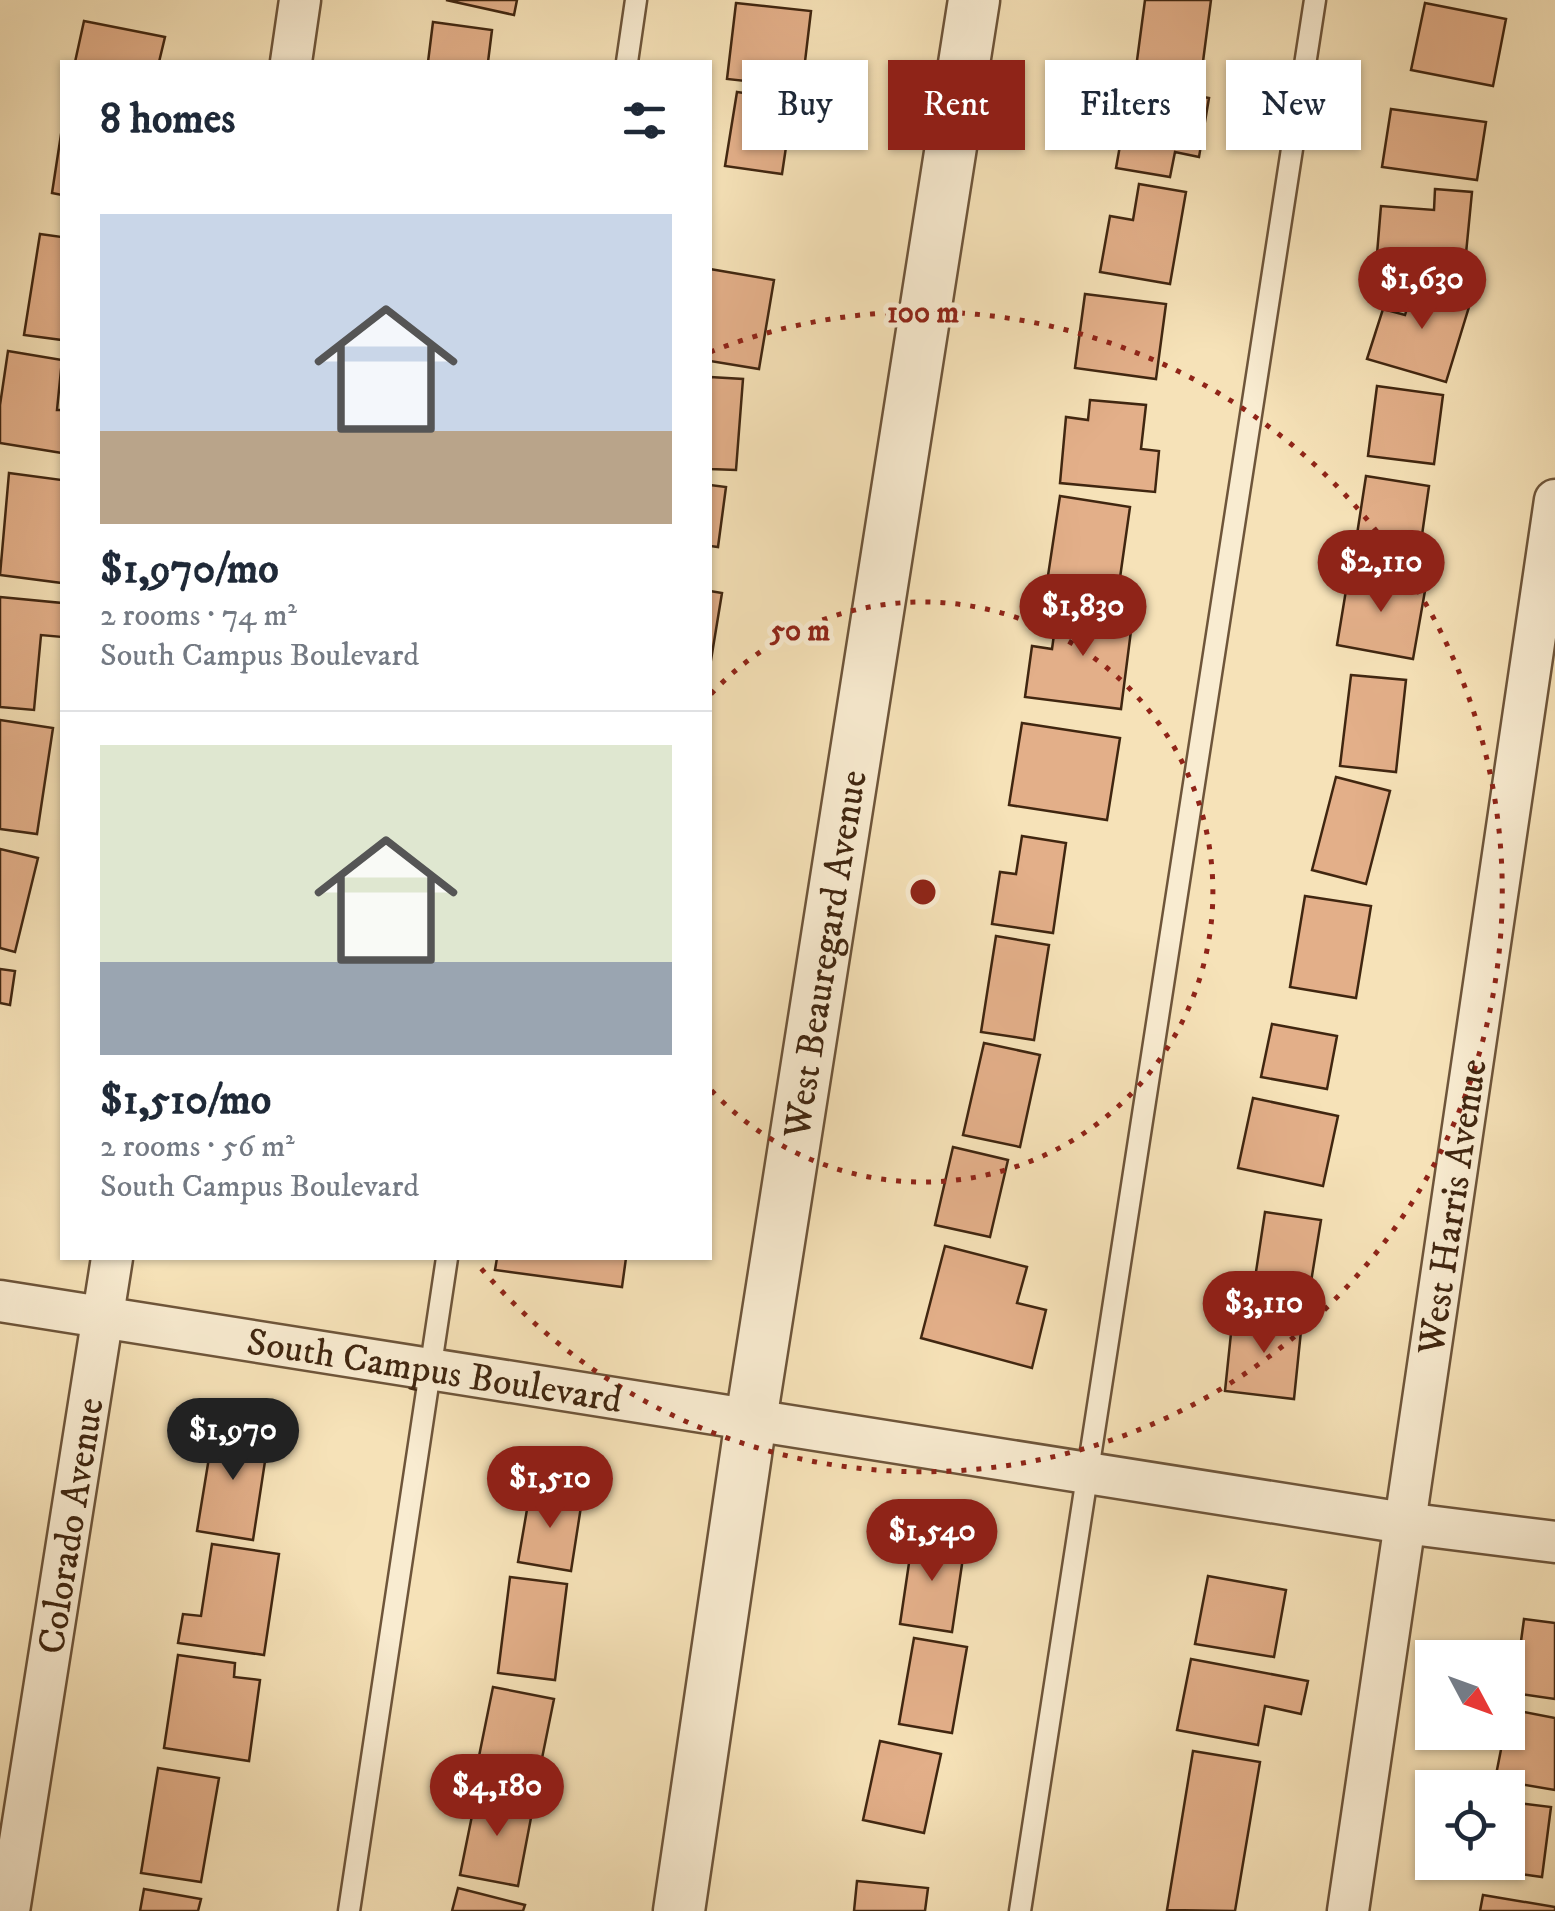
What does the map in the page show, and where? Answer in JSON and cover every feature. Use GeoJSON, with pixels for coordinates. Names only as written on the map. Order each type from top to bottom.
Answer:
{"type":"FeatureCollection","features":[{"type":"Feature","properties":{"kind":"street"},"geometry":{"type":"LineString","coordinates":[[291,60],[300,0]]}},
{"type":"Feature","properties":{"kind":"street","name":"West Beauregard Avenue"},"geometry":{"type":"LineString","coordinates":[[679,1911],[751,1420],[974,0]]}},
{"type":"Feature","properties":{"kind":"street","name":"West Harris Avenue"},"geometry":{"type":"LineString","coordinates":[[1348,1911],[1555,500]]}},
{"type":"Feature","properties":{"kind":"street","name":"Colorado Avenue"},"geometry":{"type":"LineString","coordinates":[[9,1911],[112,1260]]}},
{"type":"Feature","properties":{"kind":"street","name":"South Campus Boulevard"},"geometry":{"type":"LineString","coordinates":[[0,1301],[1404,1523],[1555,1542]]}},
{"type":"Feature","properties":{"kind":"lane"},"geometry":{"type":"LineString","coordinates":[[627,60],[636,0]]}},
{"type":"Feature","properties":{"kind":"lane"},"geometry":{"type":"LineString","coordinates":[[1020,1911],[1315,0]]}},
{"type":"Feature","properties":{"kind":"lane"},"geometry":{"type":"LineString","coordinates":[[349,1911],[448,1260]]}},
{"type":"Feature","properties":{"kind":"building"},"geometry":{"type":"Polygon","coordinates":[[[446,0],[517,0],[514,15],[446,0]]]}},
{"type":"Feature","properties":{"kind":"building"},"geometry":{"type":"Polygon","coordinates":[[[1145,0],[1211,0],[1203,60],[1137,60],[1145,0]]]}},
{"type":"Feature","properties":{"kind":"building"},"geometry":{"type":"Polygon","coordinates":[[[736,3],[811,11],[805,60],[742,60],[742,81],[727,79],[736,3]]]}},
{"type":"Feature","properties":{"kind":"building"},"geometry":{"type":"Polygon","coordinates":[[[1425,3],[1506,19],[1493,86],[1411,70],[1425,3]]]}},
{"type":"Feature","properties":{"kind":"building"},"geometry":{"type":"Polygon","coordinates":[[[84,21],[165,37],[159,60],[75,60],[84,21]]]}},
{"type":"Feature","properties":{"kind":"building"},"geometry":{"type":"Polygon","coordinates":[[[433,22],[492,30],[488,60],[428,60],[433,22]]]}},
{"type":"Feature","properties":{"kind":"building"},"geometry":{"type":"Polygon","coordinates":[[[737,92],[742,93],[742,150],[786,150],[782,174],[725,166],[737,92]]]}},
{"type":"Feature","properties":{"kind":"building"},"geometry":{"type":"Polygon","coordinates":[[[1391,109],[1486,122],[1477,180],[1382,167],[1391,109]]]}},
{"type":"Feature","properties":{"kind":"building"},"geometry":{"type":"Polygon","coordinates":[[[60,141],[60,195],[52,193],[60,141]]]}},
{"type":"Feature","properties":{"kind":"building"},"geometry":{"type":"Polygon","coordinates":[[[1119,150],[1200,150],[1199,157],[1175,152],[1170,177],[1116,168],[1119,150]]]}},
{"type":"Feature","properties":{"kind":"building"},"geometry":{"type":"Polygon","coordinates":[[[1139,184],[1186,192],[1170,284],[1100,272],[1110,216],[1133,220],[1139,184]]]}},
{"type":"Feature","properties":{"kind":"building"},"geometry":{"type":"Polygon","coordinates":[[[1435,189],[1472,192],[1464,274],[1376,266],[1381,206],[1434,210],[1435,189]]]}},
{"type":"Feature","properties":{"kind":"building"},"geometry":{"type":"Polygon","coordinates":[[[40,234],[60,237],[60,340],[24,335],[40,234]]]}},
{"type":"Feature","properties":{"kind":"building"},"geometry":{"type":"Polygon","coordinates":[[[712,269],[774,280],[759,369],[712,361],[712,269]]]}},
{"type":"Feature","properties":{"kind":"building"},"geometry":{"type":"Polygon","coordinates":[[[1416,280],[1472,297],[1446,382],[1367,359],[1383,309],[1405,315],[1416,280]]]}},
{"type":"Feature","properties":{"kind":"building"},"geometry":{"type":"Polygon","coordinates":[[[1085,294],[1166,304],[1156,379],[1075,368],[1085,294]]]}},
{"type":"Feature","properties":{"kind":"building"},"geometry":{"type":"Polygon","coordinates":[[[8,351],[60,360],[60,453],[0,443],[0,405],[8,351]]]}},
{"type":"Feature","properties":{"kind":"building"},"geometry":{"type":"Polygon","coordinates":[[[712,377],[743,379],[736,470],[712,469],[712,377]]]}},
{"type":"Feature","properties":{"kind":"building"},"geometry":{"type":"Polygon","coordinates":[[[1377,386],[1443,395],[1434,464],[1368,456],[1377,386]]]}},
{"type":"Feature","properties":{"kind":"building"},"geometry":{"type":"Polygon","coordinates":[[[1090,400],[1146,405],[1141,449],[1159,451],[1155,492],[1060,483],[1066,417],[1088,420],[1090,400]]]}},
{"type":"Feature","properties":{"kind":"building"},"geometry":{"type":"Polygon","coordinates":[[[9,473],[60,480],[60,583],[0,575],[9,473]]]}},
{"type":"Feature","properties":{"kind":"building"},"geometry":{"type":"Polygon","coordinates":[[[1366,476],[1429,486],[1418,563],[1354,554],[1366,476]]]}},
{"type":"Feature","properties":{"kind":"building"},"geometry":{"type":"Polygon","coordinates":[[[712,485],[726,487],[718,547],[712,546],[712,485]]]}},
{"type":"Feature","properties":{"kind":"building"},"geometry":{"type":"Polygon","coordinates":[[[1060,496],[1130,507],[1117,599],[1046,589],[1060,496]]]}},
{"type":"Feature","properties":{"kind":"building"},"geometry":{"type":"Polygon","coordinates":[[[1349,572],[1426,585],[1413,659],[1337,645],[1349,572]]]}},
{"type":"Feature","properties":{"kind":"building"},"geometry":{"type":"Polygon","coordinates":[[[712,591],[722,593],[712,654],[712,591]]]}},
{"type":"Feature","properties":{"kind":"building"},"geometry":{"type":"Polygon","coordinates":[[[0,597],[60,603],[60,637],[41,635],[34,710],[0,707],[0,597]]]}},
{"type":"Feature","properties":{"kind":"building"},"geometry":{"type":"Polygon","coordinates":[[[1058,606],[1133,615],[1121,709],[1025,697],[1032,646],[1052,649],[1058,606]]]}},
{"type":"Feature","properties":{"kind":"building"},"geometry":{"type":"Polygon","coordinates":[[[1351,675],[1406,680],[1396,772],[1340,766],[1351,675]]]}},
{"type":"Feature","properties":{"kind":"building"},"geometry":{"type":"Polygon","coordinates":[[[0,720],[53,728],[37,834],[0,829],[0,720]]]}},
{"type":"Feature","properties":{"kind":"building"},"geometry":{"type":"Polygon","coordinates":[[[1022,723],[1120,738],[1107,820],[1009,805],[1022,723]]]}},
{"type":"Feature","properties":{"kind":"building"},"geometry":{"type":"Polygon","coordinates":[[[1336,777],[1390,791],[1366,884],[1312,870],[1336,777]]]}},
{"type":"Feature","properties":{"kind":"building"},"geometry":{"type":"Polygon","coordinates":[[[1022,836],[1066,843],[1053,933],[992,924],[1000,872],[1016,874],[1022,836]]]}},
{"type":"Feature","properties":{"kind":"building"},"geometry":{"type":"Polygon","coordinates":[[[0,849],[38,858],[15,952],[0,948],[0,849]]]}},
{"type":"Feature","properties":{"kind":"building"},"geometry":{"type":"Polygon","coordinates":[[[1305,896],[1371,906],[1356,998],[1290,987],[1305,896]]]}},
{"type":"Feature","properties":{"kind":"building"},"geometry":{"type":"Polygon","coordinates":[[[996,936],[1049,945],[1034,1040],[981,1032],[996,936]]]}},
{"type":"Feature","properties":{"kind":"building"},"geometry":{"type":"Polygon","coordinates":[[[0,969],[15,971],[10,1005],[0,1003],[0,969]]]}},
{"type":"Feature","properties":{"kind":"building"},"geometry":{"type":"Polygon","coordinates":[[[1272,1024],[1337,1036],[1327,1089],[1261,1077],[1272,1024]]]}},
{"type":"Feature","properties":{"kind":"building"},"geometry":{"type":"Polygon","coordinates":[[[984,1043],[1040,1055],[1020,1147],[963,1135],[984,1043]]]}},
{"type":"Feature","properties":{"kind":"building"},"geometry":{"type":"Polygon","coordinates":[[[1253,1098],[1338,1116],[1323,1186],[1238,1168],[1253,1098]]]}},
{"type":"Feature","properties":{"kind":"building"},"geometry":{"type":"Polygon","coordinates":[[[953,1147],[1008,1160],[990,1237],[935,1225],[953,1147]]]}},
{"type":"Feature","properties":{"kind":"building"},"geometry":{"type":"Polygon","coordinates":[[[1265,1212],[1321,1220],[1306,1313],[1251,1305],[1265,1212]]]}},
{"type":"Feature","properties":{"kind":"building"},"geometry":{"type":"Polygon","coordinates":[[[945,1246],[1027,1267],[1017,1303],[1046,1310],[1032,1368],[921,1338],[945,1246]]]}},
{"type":"Feature","properties":{"kind":"building"},"geometry":{"type":"Polygon","coordinates":[[[497,1260],[626,1260],[622,1287],[495,1270],[497,1260]]]}},
{"type":"Feature","properties":{"kind":"building"},"geometry":{"type":"Polygon","coordinates":[[[1233,1314],[1302,1321],[1294,1399],[1225,1391],[1233,1314]]]}},
{"type":"Feature","properties":{"kind":"building"},"geometry":{"type":"Polygon","coordinates":[[[214,1427],[269,1435],[253,1540],[197,1531],[214,1427]]]}},
{"type":"Feature","properties":{"kind":"building"},"geometry":{"type":"Polygon","coordinates":[[[530,1492],[582,1500],[571,1571],[518,1562],[530,1492]]]}},
{"type":"Feature","properties":{"kind":"building"},"geometry":{"type":"Polygon","coordinates":[[[913,1536],[965,1544],[952,1632],[900,1624],[913,1536]]]}},
{"type":"Feature","properties":{"kind":"building"},"geometry":{"type":"Polygon","coordinates":[[[212,1544],[279,1554],[264,1655],[178,1643],[183,1614],[201,1616],[212,1544]]]}},
{"type":"Feature","properties":{"kind":"building"},"geometry":{"type":"Polygon","coordinates":[[[1208,1576],[1286,1590],[1274,1657],[1195,1644],[1208,1576]]]}},
{"type":"Feature","properties":{"kind":"building"},"geometry":{"type":"Polygon","coordinates":[[[510,1577],[567,1584],[555,1680],[498,1673],[510,1577]]]}},
{"type":"Feature","properties":{"kind":"building"},"geometry":{"type":"Polygon","coordinates":[[[1524,1619],[1555,1623],[1555,1699],[1525,1695],[1525,1640],[1521,1640],[1524,1619]]]}},
{"type":"Feature","properties":{"kind":"building"},"geometry":{"type":"Polygon","coordinates":[[[914,1638],[967,1647],[952,1733],[899,1724],[914,1638]]]}},
{"type":"Feature","properties":{"kind":"building"},"geometry":{"type":"Polygon","coordinates":[[[178,1655],[235,1663],[234,1677],[260,1680],[249,1761],[164,1748],[178,1655]]]}},
{"type":"Feature","properties":{"kind":"building"},"geometry":{"type":"Polygon","coordinates":[[[1191,1659],[1308,1681],[1301,1714],[1265,1706],[1258,1745],[1177,1730],[1191,1659]]]}},
{"type":"Feature","properties":{"kind":"building"},"geometry":{"type":"Polygon","coordinates":[[[493,1687],[554,1699],[536,1788],[475,1776],[493,1687]]]}},
{"type":"Feature","properties":{"kind":"building"},"geometry":{"type":"Polygon","coordinates":[[[1525,1712],[1555,1718],[1555,1790],[1525,1785],[1525,1770],[1497,1770],[1501,1750],[1525,1750],[1525,1712]]]}},
{"type":"Feature","properties":{"kind":"building"},"geometry":{"type":"Polygon","coordinates":[[[880,1741],[941,1754],[924,1833],[863,1820],[880,1741]]]}},
{"type":"Feature","properties":{"kind":"building"},"geometry":{"type":"Polygon","coordinates":[[[1193,1751],[1260,1762],[1235,1911],[1167,1910],[1193,1751]]]}},
{"type":"Feature","properties":{"kind":"building"},"geometry":{"type":"Polygon","coordinates":[[[158,1768],[219,1778],[201,1882],[141,1873],[158,1768]]]}},
{"type":"Feature","properties":{"kind":"building"},"geometry":{"type":"Polygon","coordinates":[[[477,1791],[534,1802],[518,1886],[460,1875],[477,1791]]]}},
{"type":"Feature","properties":{"kind":"building"},"geometry":{"type":"Polygon","coordinates":[[[1525,1804],[1551,1807],[1542,1877],[1525,1875],[1525,1804]]]}},
{"type":"Feature","properties":{"kind":"building"},"geometry":{"type":"Polygon","coordinates":[[[857,1881],[928,1888],[925,1911],[854,1911],[857,1881]]]}},
{"type":"Feature","properties":{"kind":"building"},"geometry":{"type":"Polygon","coordinates":[[[458,1888],[525,1905],[523,1911],[452,1911],[458,1888]]]}},
{"type":"Feature","properties":{"kind":"building"},"geometry":{"type":"Polygon","coordinates":[[[144,1889],[201,1899],[198,1911],[140,1911],[144,1889]]]}},
{"type":"Feature","properties":{"kind":"building"},"geometry":{"type":"Polygon","coordinates":[[[1483,1895],[1555,1907],[1555,1911],[1480,1911],[1483,1895]]]}}]}
